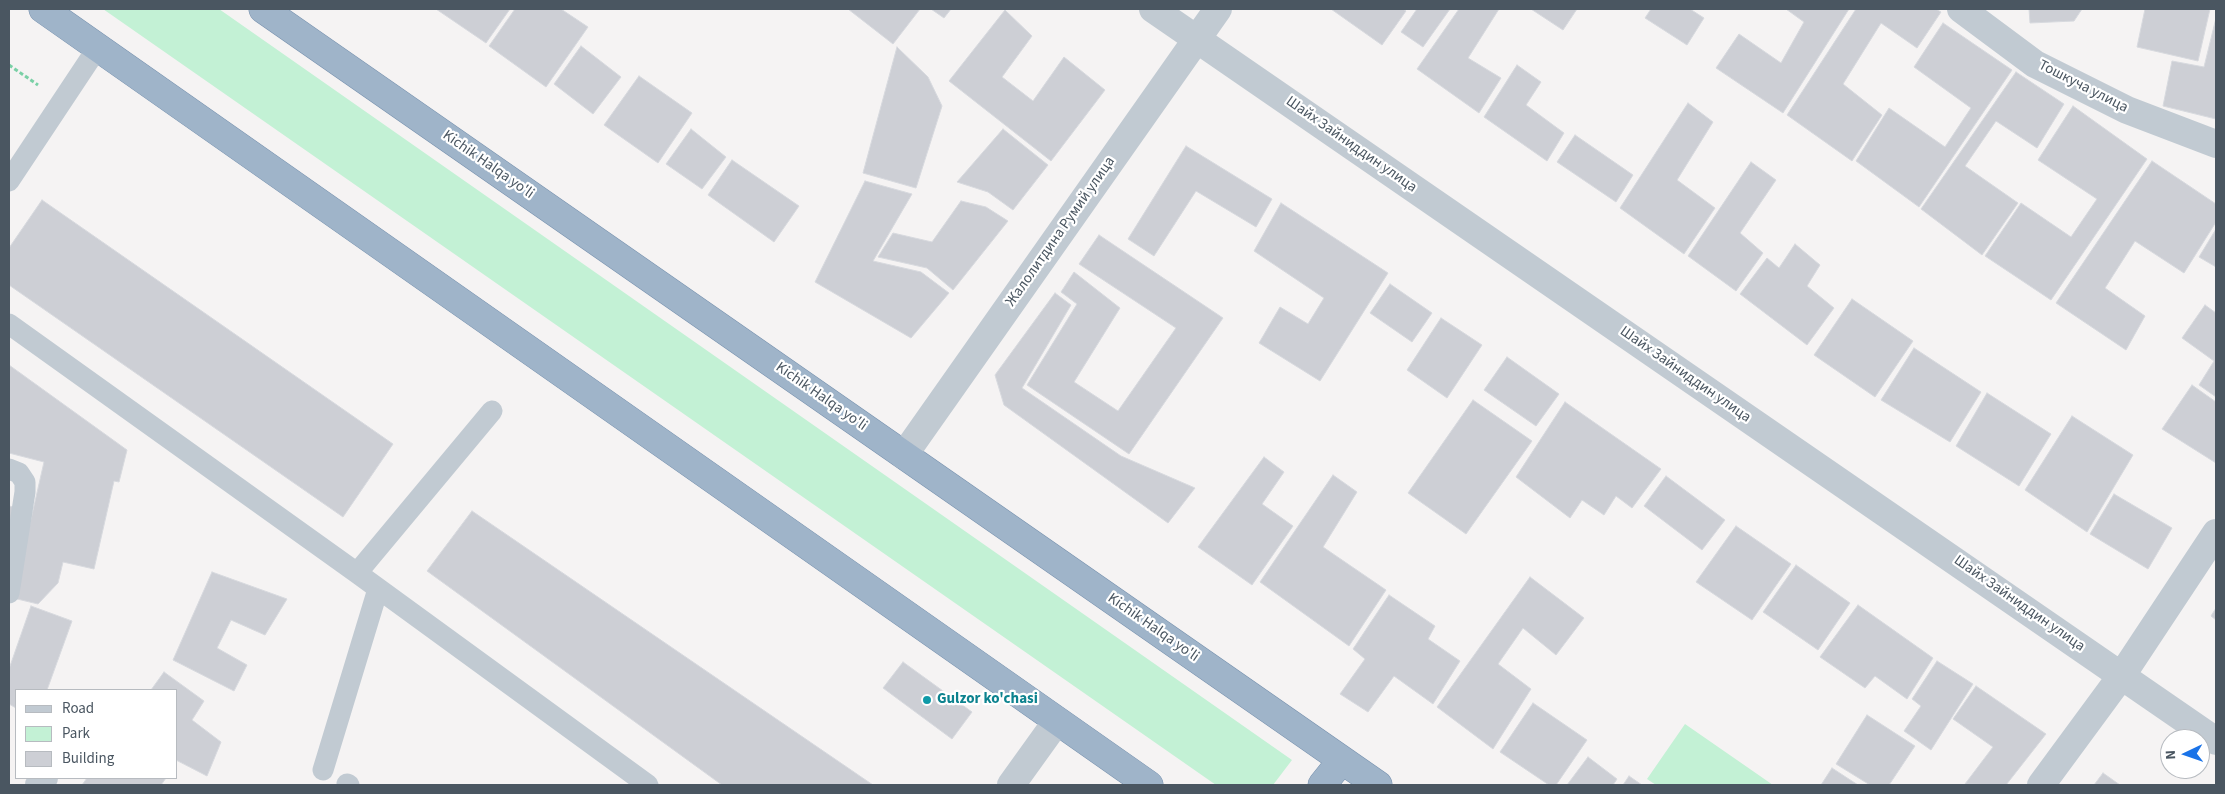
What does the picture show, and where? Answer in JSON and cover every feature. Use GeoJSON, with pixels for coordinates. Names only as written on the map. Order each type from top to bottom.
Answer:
{"type":"FeatureCollection","features":[{"type":"Feature","properties":{"kind":"highway"},"geometry":{"type":"LineString","coordinates":[[43,9],[1149,785]]}},
{"type":"Feature","properties":{"kind":"highway","name":"Kichik Halqa yo'li"},"geometry":{"type":"LineString","coordinates":[[264,9],[1378,785]]}},
{"type":"Feature","properties":{"kind":"highway"},"geometry":{"type":"LineString","coordinates":[[1322,785],[1342,760]]}},
{"type":"Feature","properties":{"kind":"street","name":"Шайх Зайниддин улица"},"geometry":{"type":"LineString","coordinates":[[1153,9],[2216,741]]}},
{"type":"Feature","properties":{"kind":"street","name":"Жалолитдина Румий улица"},"geometry":{"type":"LineString","coordinates":[[904,455],[1218,9]]}},
{"type":"Feature","properties":{"kind":"street","name":"Тошкуча улица"},"geometry":{"type":"LineString","coordinates":[[1961,9],[2035,64],[2127,110],[2216,144]]}},
{"type":"Feature","properties":{"kind":"street"},"geometry":{"type":"LineString","coordinates":[[2041,785],[2122,675],[2216,533]]}},
{"type":"Feature","properties":{"kind":"street"},"geometry":{"type":"LineString","coordinates":[[1011,785],[1057,721]]}},
{"type":"Feature","properties":{"kind":"lane"},"geometry":{"type":"LineString","coordinates":[[9,181],[98,47]]}},
{"type":"Feature","properties":{"kind":"lane"},"geometry":{"type":"LineString","coordinates":[[9,324],[378,588],[648,785]]}},
{"type":"Feature","properties":{"kind":"lane"},"geometry":{"type":"LineString","coordinates":[[357,573],[492,410]]}},
{"type":"Feature","properties":{"kind":"lane"},"geometry":{"type":"LineString","coordinates":[[9,469],[20,473],[25,482],[25,492],[9,593]]}},
{"type":"Feature","properties":{"kind":"lane"},"geometry":{"type":"LineString","coordinates":[[323,770],[378,588]]}},
{"type":"Feature","properties":{"kind":"green space"},"geometry":{"type":"Polygon","coordinates":[[[103,9],[219,9],[1292,760],[1273,785],[1216,785],[103,9]]]}},
{"type":"Feature","properties":{"kind":"green space"},"geometry":{"type":"Polygon","coordinates":[[[1685,724],[1773,785],[1656,785],[1647,779],[1685,724]]]}},
{"type":"Feature","properties":{"kind":"building"},"geometry":{"type":"Polygon","coordinates":[[[436,9],[510,9],[486,43],[436,9]]]}},
{"type":"Feature","properties":{"kind":"building"},"geometry":{"type":"Polygon","coordinates":[[[515,9],[561,9],[588,27],[546,87],[489,46],[515,9]]]}},
{"type":"Feature","properties":{"kind":"building"},"geometry":{"type":"Polygon","coordinates":[[[848,9],[920,9],[893,44],[848,9]]]}},
{"type":"Feature","properties":{"kind":"building"},"geometry":{"type":"Polygon","coordinates":[[[931,9],[951,9],[944,18],[931,9]]]}},
{"type":"Feature","properties":{"kind":"building"},"geometry":{"type":"Polygon","coordinates":[[[1331,9],[1403,9],[1406,11],[1382,45],[1331,9]]]}},
{"type":"Feature","properties":{"kind":"building"},"geometry":{"type":"Polygon","coordinates":[[[1417,9],[1450,9],[1423,47],[1401,32],[1417,9]]]}},
{"type":"Feature","properties":{"kind":"building"},"geometry":{"type":"Polygon","coordinates":[[[1459,9],[1499,9],[1468,58],[1501,78],[1479,113],[1417,69],[1459,9]]]}},
{"type":"Feature","properties":{"kind":"building"},"geometry":{"type":"Polygon","coordinates":[[[1531,9],[1577,9],[1563,30],[1531,9]]]}},
{"type":"Feature","properties":{"kind":"building"},"geometry":{"type":"Polygon","coordinates":[[[1651,9],[1690,9],[1704,18],[1687,45],[1645,18],[1651,9]]]}},
{"type":"Feature","properties":{"kind":"building"},"geometry":{"type":"Polygon","coordinates":[[[1786,9],[1849,9],[1783,113],[1716,68],[1739,34],[1781,63],[1804,22],[1786,9]]]}},
{"type":"Feature","properties":{"kind":"building"},"geometry":{"type":"Polygon","coordinates":[[[1856,9],[1936,9],[1941,12],[1917,48],[1881,23],[1843,84],[1882,115],[1852,161],[1787,115],[1856,9]]]}},
{"type":"Feature","properties":{"kind":"building"},"geometry":{"type":"Polygon","coordinates":[[[2029,9],[2082,9],[2074,21],[2030,23],[2029,9]]]}},
{"type":"Feature","properties":{"kind":"building"},"geometry":{"type":"Polygon","coordinates":[[[2145,9],[2210,9],[2198,61],[2137,47],[2145,9]]]}},
{"type":"Feature","properties":{"kind":"building"},"geometry":{"type":"Polygon","coordinates":[[[1005,10],[1032,36],[1002,77],[1033,101],[1064,57],[1105,90],[1051,161],[949,81],[1005,10]]]}},
{"type":"Feature","properties":{"kind":"building"},"geometry":{"type":"Polygon","coordinates":[[[2216,18],[2216,119],[2163,106],[2172,61],[2204,67],[2216,18]]]}},
{"type":"Feature","properties":{"kind":"building"},"geometry":{"type":"Polygon","coordinates":[[[1943,23],[2012,70],[1919,207],[1856,161],[1889,108],[1945,147],[1971,108],[1914,67],[1943,23]]]}},
{"type":"Feature","properties":{"kind":"building"},"geometry":{"type":"Polygon","coordinates":[[[581,46],[621,77],[593,114],[554,84],[581,46]]]}},
{"type":"Feature","properties":{"kind":"building"},"geometry":{"type":"Polygon","coordinates":[[[897,47],[928,77],[942,106],[916,188],[863,173],[897,47]]]}},
{"type":"Feature","properties":{"kind":"building"},"geometry":{"type":"Polygon","coordinates":[[[1517,65],[1541,82],[1526,105],[1564,133],[1547,161],[1484,117],[1517,65]]]}},
{"type":"Feature","properties":{"kind":"building"},"geometry":{"type":"Polygon","coordinates":[[[2016,72],[2064,104],[2037,148],[1996,121],[1965,166],[2018,203],[1982,255],[1921,209],[2016,72]]]}},
{"type":"Feature","properties":{"kind":"building"},"geometry":{"type":"Polygon","coordinates":[[[639,76],[692,113],[658,163],[604,125],[639,76]]]}},
{"type":"Feature","properties":{"kind":"building"},"geometry":{"type":"Polygon","coordinates":[[[1688,103],[1713,122],[1677,180],[1715,208],[1684,254],[1620,208],[1688,103]]]}},
{"type":"Feature","properties":{"kind":"building"},"geometry":{"type":"Polygon","coordinates":[[[2073,106],[2147,159],[2051,300],[1985,256],[2021,203],[2071,237],[2097,199],[2038,160],[2073,106]]]}},
{"type":"Feature","properties":{"kind":"building"},"geometry":{"type":"Polygon","coordinates":[[[691,129],[726,157],[702,189],[666,164],[691,129]]]}},
{"type":"Feature","properties":{"kind":"building"},"geometry":{"type":"Polygon","coordinates":[[[1003,129],[1048,165],[1013,210],[988,192],[957,182],[1003,129]]]}},
{"type":"Feature","properties":{"kind":"building"},"geometry":{"type":"Polygon","coordinates":[[[1575,135],[1633,175],[1616,202],[1557,162],[1575,135]]]}},
{"type":"Feature","properties":{"kind":"building"},"geometry":{"type":"Polygon","coordinates":[[[1186,146],[1272,199],[1256,227],[1196,191],[1154,256],[1128,239],[1186,146]]]}},
{"type":"Feature","properties":{"kind":"building"},"geometry":{"type":"Polygon","coordinates":[[[732,160],[799,206],[774,242],[708,195],[732,160]]]}},
{"type":"Feature","properties":{"kind":"building"},"geometry":{"type":"Polygon","coordinates":[[[2152,161],[2216,204],[2216,222],[2184,273],[2135,241],[2105,288],[2145,316],[2126,350],[2056,303],[2152,161]]]}},
{"type":"Feature","properties":{"kind":"building"},"geometry":{"type":"Polygon","coordinates":[[[1751,162],[1776,180],[1740,233],[1763,253],[1736,291],[1688,256],[1751,162]]]}},
{"type":"Feature","properties":{"kind":"building"},"geometry":{"type":"Polygon","coordinates":[[[865,181],[912,194],[873,261],[921,272],[949,293],[911,338],[815,282],[865,181]]]}},
{"type":"Feature","properties":{"kind":"building"},"geometry":{"type":"Polygon","coordinates":[[[42,200],[393,444],[343,517],[9,285],[9,248],[42,200]]]}},
{"type":"Feature","properties":{"kind":"building"},"geometry":{"type":"Polygon","coordinates":[[[961,201],[986,207],[1008,221],[953,290],[927,268],[878,257],[893,233],[932,242],[961,201]]]}},
{"type":"Feature","properties":{"kind":"building"},"geometry":{"type":"Polygon","coordinates":[[[1281,203],[1388,273],[1320,381],[1259,343],[1280,307],[1308,324],[1324,298],[1254,251],[1281,203]]]}},
{"type":"Feature","properties":{"kind":"building"},"geometry":{"type":"Polygon","coordinates":[[[2216,229],[2216,267],[2199,257],[2216,229]]]}},
{"type":"Feature","properties":{"kind":"building"},"geometry":{"type":"Polygon","coordinates":[[[1099,235],[1223,318],[1129,454],[1027,385],[1077,304],[1061,292],[1074,272],[1120,308],[1074,382],[1118,411],[1176,328],[1079,264],[1099,235]]]}},
{"type":"Feature","properties":{"kind":"building"},"geometry":{"type":"Polygon","coordinates":[[[1795,244],[1820,265],[1807,286],[1834,308],[1807,345],[1740,294],[1767,258],[1779,268],[1795,244]]]}},
{"type":"Feature","properties":{"kind":"building"},"geometry":{"type":"Polygon","coordinates":[[[1390,284],[1432,313],[1412,342],[1370,313],[1390,284]]]}},
{"type":"Feature","properties":{"kind":"building"},"geometry":{"type":"Polygon","coordinates":[[[1055,293],[1071,305],[1022,388],[1121,456],[1195,488],[1168,523],[1004,405],[995,375],[1055,293]]]}},
{"type":"Feature","properties":{"kind":"building"},"geometry":{"type":"Polygon","coordinates":[[[1852,299],[1913,341],[1875,397],[1814,355],[1852,299]]]}},
{"type":"Feature","properties":{"kind":"building"},"geometry":{"type":"Polygon","coordinates":[[[2205,305],[2216,313],[2216,397],[2199,385],[2214,361],[2182,338],[2205,305]]]}},
{"type":"Feature","properties":{"kind":"building"},"geometry":{"type":"Polygon","coordinates":[[[1441,318],[1482,345],[1447,398],[1407,370],[1441,318]]]}},
{"type":"Feature","properties":{"kind":"building"},"geometry":{"type":"Polygon","coordinates":[[[1914,348],[1981,392],[1950,442],[1881,400],[1914,348]]]}},
{"type":"Feature","properties":{"kind":"building"},"geometry":{"type":"Polygon","coordinates":[[[1507,357],[1559,394],[1536,426],[1484,390],[1507,357]]]}},
{"type":"Feature","properties":{"kind":"building"},"geometry":{"type":"Polygon","coordinates":[[[9,365],[127,450],[119,482],[114,481],[94,569],[63,562],[58,583],[38,604],[13,598],[44,462],[9,453],[9,365]]]}},
{"type":"Feature","properties":{"kind":"building"},"geometry":{"type":"Polygon","coordinates":[[[2192,385],[2216,402],[2216,463],[2162,429],[2192,385]]]}},
{"type":"Feature","properties":{"kind":"building"},"geometry":{"type":"Polygon","coordinates":[[[1987,393],[2051,434],[2019,486],[1956,446],[1987,393]]]}},
{"type":"Feature","properties":{"kind":"building"},"geometry":{"type":"Polygon","coordinates":[[[1473,400],[1532,441],[1466,534],[1408,493],[1473,400]]]}},
{"type":"Feature","properties":{"kind":"building"},"geometry":{"type":"Polygon","coordinates":[[[1565,402],[1661,469],[1632,508],[1616,496],[1604,515],[1582,500],[1570,518],[1516,477],[1565,402]]]}},
{"type":"Feature","properties":{"kind":"building"},"geometry":{"type":"Polygon","coordinates":[[[2072,416],[2133,455],[2087,532],[2025,490],[2072,416]]]}},
{"type":"Feature","properties":{"kind":"building"},"geometry":{"type":"Polygon","coordinates":[[[1264,457],[1284,472],[1262,504],[1293,526],[1252,585],[1198,547],[1264,457]]]}},
{"type":"Feature","properties":{"kind":"building"},"geometry":{"type":"Polygon","coordinates":[[[1333,475],[1357,492],[1323,547],[1386,590],[1349,646],[1260,582],[1333,475]]]}},
{"type":"Feature","properties":{"kind":"building"},"geometry":{"type":"Polygon","coordinates":[[[1666,476],[1725,520],[1702,550],[1644,506],[1666,476]]]}},
{"type":"Feature","properties":{"kind":"building"},"geometry":{"type":"Polygon","coordinates":[[[2114,494],[2172,528],[2148,569],[2090,534],[2114,494]]]}},
{"type":"Feature","properties":{"kind":"building"},"geometry":{"type":"Polygon","coordinates":[[[9,506],[13,507],[9,535],[9,506]]]}},
{"type":"Feature","properties":{"kind":"building"},"geometry":{"type":"Polygon","coordinates":[[[472,511],[873,785],[722,785],[427,571],[472,511]]]}},
{"type":"Feature","properties":{"kind":"building"},"geometry":{"type":"Polygon","coordinates":[[[1736,526],[1791,564],[1752,620],[1696,582],[1736,526]]]}},
{"type":"Feature","properties":{"kind":"building"},"geometry":{"type":"Polygon","coordinates":[[[1796,565],[1850,603],[1818,650],[1763,612],[1796,565]]]}},
{"type":"Feature","properties":{"kind":"building"},"geometry":{"type":"Polygon","coordinates":[[[212,572],[287,599],[265,635],[231,620],[217,648],[247,665],[234,691],[173,660],[212,572]]]}},
{"type":"Feature","properties":{"kind":"building"},"geometry":{"type":"Polygon","coordinates":[[[1530,577],[1584,618],[1556,655],[1523,628],[1498,664],[1531,689],[1493,749],[1437,707],[1530,577]]]}},
{"type":"Feature","properties":{"kind":"building"},"geometry":{"type":"Polygon","coordinates":[[[1389,595],[1435,626],[1428,639],[1460,661],[1433,704],[1394,676],[1368,712],[1340,694],[1365,659],[1353,649],[1389,595]]]}},
{"type":"Feature","properties":{"kind":"building"},"geometry":{"type":"Polygon","coordinates":[[[1858,605],[1933,658],[1907,699],[1875,676],[1865,688],[1820,657],[1858,605]]]}},
{"type":"Feature","properties":{"kind":"building"},"geometry":{"type":"Polygon","coordinates":[[[31,606],[72,621],[47,689],[15,689],[15,707],[9,704],[9,669],[31,606]]]}},
{"type":"Feature","properties":{"kind":"building"},"geometry":{"type":"Polygon","coordinates":[[[2216,608],[2216,620],[2211,616],[2216,608]]]}},
{"type":"Feature","properties":{"kind":"building"},"geometry":{"type":"Polygon","coordinates":[[[1937,661],[1973,684],[1931,750],[1904,731],[1921,706],[1912,699],[1937,661]]]}},
{"type":"Feature","properties":{"kind":"building","name":"Gulzor ko'chasi"},"geometry":{"type":"Polygon","coordinates":[[[903,662],[972,712],[952,739],[883,688],[903,662]]]}},
{"type":"Feature","properties":{"kind":"building"},"geometry":{"type":"Polygon","coordinates":[[[164,672],[204,701],[192,720],[221,742],[207,776],[178,761],[178,689],[152,689],[164,672]]]}},
{"type":"Feature","properties":{"kind":"building"},"geometry":{"type":"Polygon","coordinates":[[[1976,686],[2046,734],[2006,785],[1965,784],[1993,747],[1953,719],[1976,686]]]}},
{"type":"Feature","properties":{"kind":"building"},"geometry":{"type":"Polygon","coordinates":[[[1533,703],[1587,740],[1556,785],[1549,785],[1500,752],[1533,703]]]}},
{"type":"Feature","properties":{"kind":"building"},"geometry":{"type":"Polygon","coordinates":[[[1867,715],[1915,746],[1889,785],[1870,785],[1836,764],[1867,715]]]}},
{"type":"Feature","properties":{"kind":"building"},"geometry":{"type":"Polygon","coordinates":[[[1588,757],[1617,779],[1613,785],[1567,785],[1588,757]]]}},
{"type":"Feature","properties":{"kind":"building"},"geometry":{"type":"Polygon","coordinates":[[[1832,768],[1858,785],[1821,785],[1832,768]]]}},
{"type":"Feature","properties":{"kind":"building"},"geometry":{"type":"Polygon","coordinates":[[[2103,773],[2120,785],[2094,785],[2103,773]]]}},
{"type":"Feature","properties":{"kind":"building"},"geometry":{"type":"Polygon","coordinates":[[[1629,776],[1642,785],[1623,785],[1629,776]]]}},
{"type":"Feature","properties":{"kind":"building"},"geometry":{"type":"Polygon","coordinates":[[[86,779],[165,779],[161,785],[82,785],[86,779]]]}},
{"type":"Feature","properties":{"kind":"place","name":"Gulzor ko'chasi"},"geometry":{"type":"Point","coordinates":[927,700]}}]}
